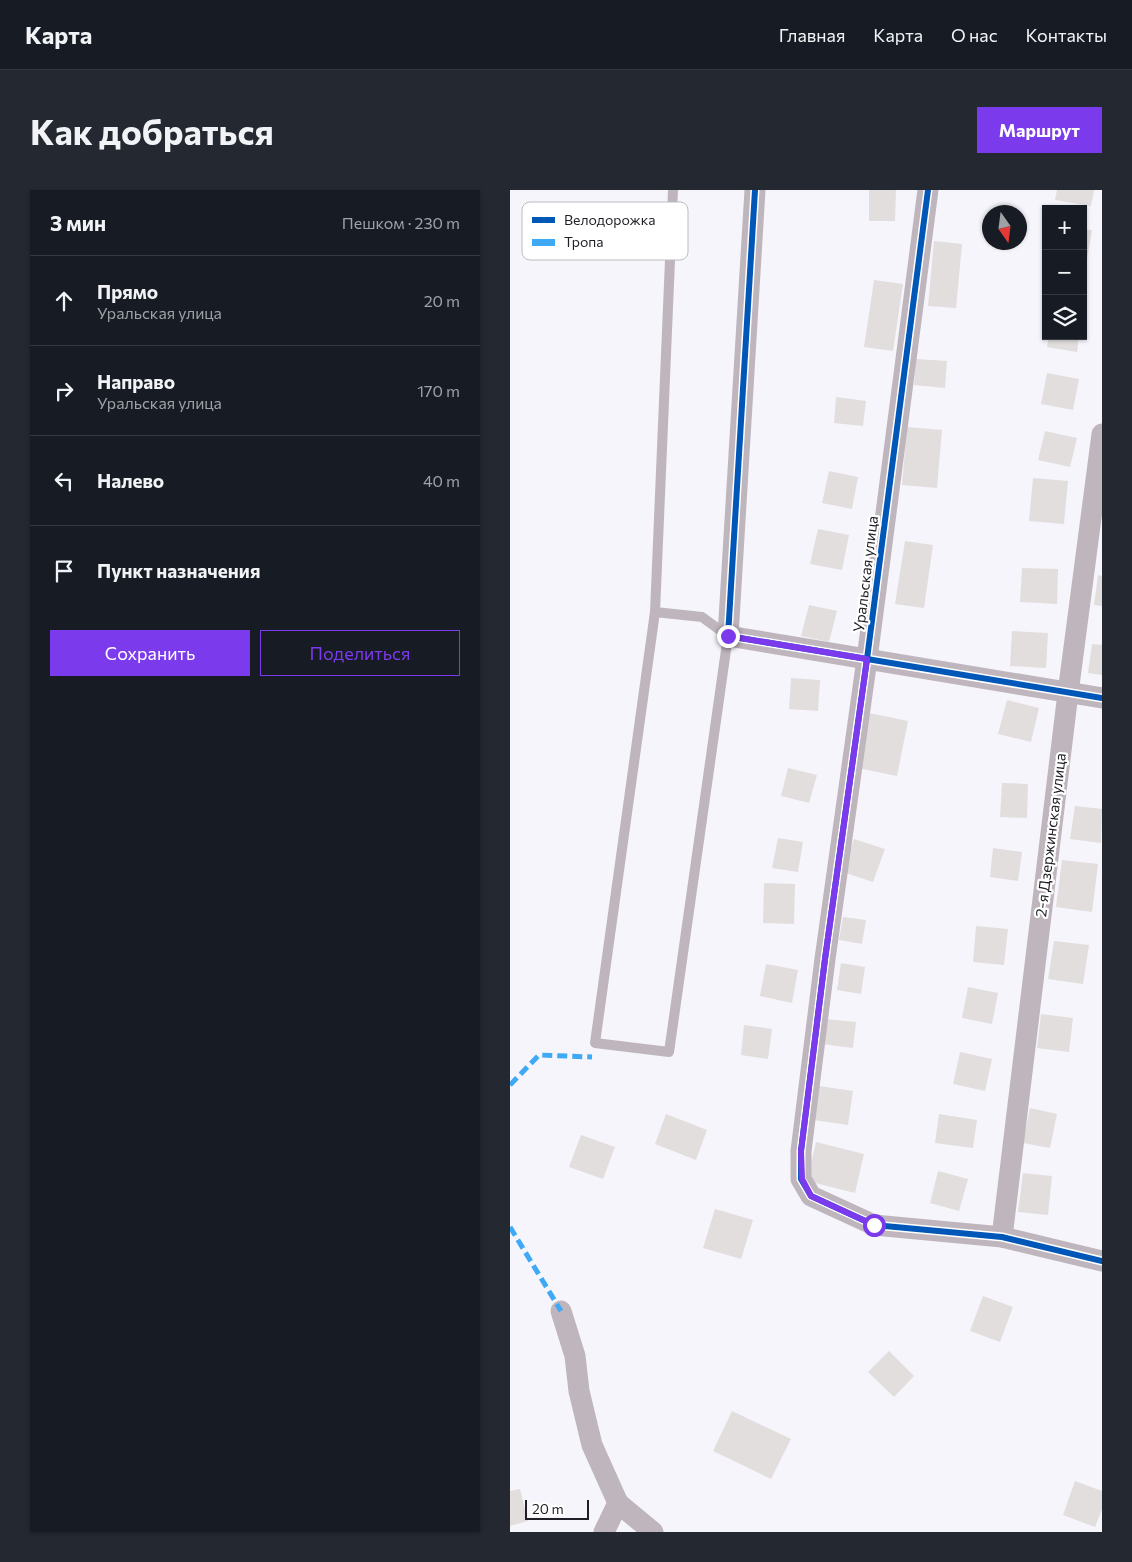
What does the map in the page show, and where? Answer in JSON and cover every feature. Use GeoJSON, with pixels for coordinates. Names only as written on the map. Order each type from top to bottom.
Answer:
{"type":"FeatureCollection","features":[{"type":"Feature","properties":{"kind":"street"},"geometry":{"type":"LineString","coordinates":[[755,190],[728,636],[1102,698]]}},
{"type":"Feature","properties":{"kind":"street","name":"Уральская улица"},"geometry":{"type":"LineString","coordinates":[[928,190],[867,659],[825,959],[801,1151],[802,1179],[811,1196],[874,1225],[1002,1237],[1102,1261]]}},
{"type":"Feature","properties":{"kind":"street","name":"2-я Дзержинская улица"},"geometry":{"type":"LineString","coordinates":[[1002,1237],[1068,693],[1102,434]]}},
{"type":"Feature","properties":{"kind":"street"},"geometry":{"type":"LineString","coordinates":[[561,1312],[575,1356],[579,1391],[592,1445],[618,1503],[653,1532]]}},
{"type":"Feature","properties":{"kind":"street"},"geometry":{"type":"LineString","coordinates":[[604,1532],[618,1503]]}},
{"type":"Feature","properties":{"kind":"lane"},"geometry":{"type":"LineString","coordinates":[[655,612],[702,617],[728,636],[669,1052],[595,1043],[655,612],[670,260]]}},
{"type":"Feature","properties":{"kind":"building"},"geometry":{"type":"Polygon","coordinates":[[[869,190],[896,190],[895,221],[869,221],[869,190]]]}},
{"type":"Feature","properties":{"kind":"building"},"geometry":{"type":"Polygon","coordinates":[[[1057,190],[1094,190],[1091,206],[1055,200],[1057,190]]]}},
{"type":"Feature","properties":{"kind":"building"},"geometry":{"type":"Polygon","coordinates":[[[1087,229],[1092,230],[1087,259],[1087,229]]]}},
{"type":"Feature","properties":{"kind":"building"},"geometry":{"type":"Polygon","coordinates":[[[934,241],[962,244],[956,308],[928,306],[934,241]]]}},
{"type":"Feature","properties":{"kind":"building"},"geometry":{"type":"Polygon","coordinates":[[[874,280],[903,284],[893,351],[864,347],[874,280]]]}},
{"type":"Feature","properties":{"kind":"building"},"geometry":{"type":"Polygon","coordinates":[[[1048,340],[1078,340],[1077,352],[1047,347],[1048,340]]]}},
{"type":"Feature","properties":{"kind":"building"},"geometry":{"type":"Polygon","coordinates":[[[916,359],[947,361],[945,388],[914,385],[916,359]]]}},
{"type":"Feature","properties":{"kind":"building"},"geometry":{"type":"Polygon","coordinates":[[[1047,373],[1079,379],[1073,410],[1041,404],[1047,373]]]}},
{"type":"Feature","properties":{"kind":"building"},"geometry":{"type":"Polygon","coordinates":[[[836,397],[866,401],[863,426],[834,423],[836,397]]]}},
{"type":"Feature","properties":{"kind":"building"},"geometry":{"type":"Polygon","coordinates":[[[907,427],[942,430],[937,488],[902,485],[907,427]]]}},
{"type":"Feature","properties":{"kind":"building"},"geometry":{"type":"Polygon","coordinates":[[[1045,431],[1077,438],[1070,467],[1038,460],[1045,431]]]}},
{"type":"Feature","properties":{"kind":"building"},"geometry":{"type":"Polygon","coordinates":[[[829,471],[858,477],[852,509],[822,503],[829,471]]]}},
{"type":"Feature","properties":{"kind":"building"},"geometry":{"type":"Polygon","coordinates":[[[1033,478],[1068,481],[1064,524],[1029,521],[1033,478]]]}},
{"type":"Feature","properties":{"kind":"building"},"geometry":{"type":"Polygon","coordinates":[[[818,529],[849,535],[842,570],[810,564],[818,529]]]}},
{"type":"Feature","properties":{"kind":"building"},"geometry":{"type":"Polygon","coordinates":[[[905,541],[933,545],[924,608],[895,604],[905,541]]]}},
{"type":"Feature","properties":{"kind":"building"},"geometry":{"type":"Polygon","coordinates":[[[1022,568],[1058,569],[1057,604],[1020,602],[1022,568]]]}},
{"type":"Feature","properties":{"kind":"building"},"geometry":{"type":"Polygon","coordinates":[[[1098,575],[1102,576],[1102,606],[1094,605],[1098,575]]]}},
{"type":"Feature","properties":{"kind":"building"},"geometry":{"type":"Polygon","coordinates":[[[809,605],[837,611],[829,642],[801,636],[809,605]]]}},
{"type":"Feature","properties":{"kind":"building"},"geometry":{"type":"Polygon","coordinates":[[[1012,631],[1048,633],[1046,668],[1010,666],[1012,631]]]}},
{"type":"Feature","properties":{"kind":"building"},"geometry":{"type":"Polygon","coordinates":[[[1092,644],[1102,645],[1102,675],[1088,673],[1092,644]]]}},
{"type":"Feature","properties":{"kind":"building"},"geometry":{"type":"Polygon","coordinates":[[[791,678],[820,680],[818,711],[789,709],[791,678]]]}},
{"type":"Feature","properties":{"kind":"building"},"geometry":{"type":"Polygon","coordinates":[[[1007,700],[1039,708],[1031,742],[998,734],[1007,700]]]}},
{"type":"Feature","properties":{"kind":"building"},"geometry":{"type":"Polygon","coordinates":[[[869,713],[908,721],[897,776],[858,768],[869,713]]]}},
{"type":"Feature","properties":{"kind":"building"},"geometry":{"type":"Polygon","coordinates":[[[788,768],[817,775],[809,803],[781,796],[788,768]]]}},
{"type":"Feature","properties":{"kind":"building"},"geometry":{"type":"Polygon","coordinates":[[[1002,783],[1028,784],[1027,818],[1000,817],[1002,783]]]}},
{"type":"Feature","properties":{"kind":"building"},"geometry":{"type":"Polygon","coordinates":[[[1075,806],[1102,809],[1101,843],[1070,839],[1075,806]]]}},
{"type":"Feature","properties":{"kind":"building"},"geometry":{"type":"Polygon","coordinates":[[[778,838],[803,842],[798,872],[772,868],[778,838]]]}},
{"type":"Feature","properties":{"kind":"building"},"geometry":{"type":"Polygon","coordinates":[[[854,839],[885,849],[873,882],[843,872],[854,839]]]}},
{"type":"Feature","properties":{"kind":"building"},"geometry":{"type":"Polygon","coordinates":[[[993,848],[1022,852],[1018,881],[990,877],[993,848]]]}},
{"type":"Feature","properties":{"kind":"building"},"geometry":{"type":"Polygon","coordinates":[[[1062,860],[1098,864],[1092,912],[1056,907],[1062,860]]]}},
{"type":"Feature","properties":{"kind":"building"},"geometry":{"type":"Polygon","coordinates":[[[764,883],[795,884],[794,924],[763,923],[764,883]]]}},
{"type":"Feature","properties":{"kind":"building"},"geometry":{"type":"Polygon","coordinates":[[[843,917],[866,920],[862,944],[839,940],[843,917]]]}},
{"type":"Feature","properties":{"kind":"building"},"geometry":{"type":"Polygon","coordinates":[[[976,926],[1008,929],[1004,965],[973,962],[976,926]]]}},
{"type":"Feature","properties":{"kind":"building"},"geometry":{"type":"Polygon","coordinates":[[[1054,941],[1089,945],[1083,984],[1048,979],[1054,941]]]}},
{"type":"Feature","properties":{"kind":"building"},"geometry":{"type":"Polygon","coordinates":[[[841,963],[865,967],[861,994],[837,990],[841,963]]]}},
{"type":"Feature","properties":{"kind":"building"},"geometry":{"type":"Polygon","coordinates":[[[766,964],[798,970],[792,1003],[760,996],[766,964]]]}},
{"type":"Feature","properties":{"kind":"building"},"geometry":{"type":"Polygon","coordinates":[[[968,987],[998,993],[992,1024],[962,1018],[968,987]]]}},
{"type":"Feature","properties":{"kind":"building"},"geometry":{"type":"Polygon","coordinates":[[[1041,1014],[1073,1018],[1069,1052],[1037,1048],[1041,1014]]]}},
{"type":"Feature","properties":{"kind":"building"},"geometry":{"type":"Polygon","coordinates":[[[825,1019],[856,1022],[853,1048],[822,1044],[825,1019]]]}},
{"type":"Feature","properties":{"kind":"building"},"geometry":{"type":"Polygon","coordinates":[[[744,1025],[772,1029],[768,1059],[741,1055],[744,1025]]]}},
{"type":"Feature","properties":{"kind":"building"},"geometry":{"type":"Polygon","coordinates":[[[960,1052],[992,1059],[985,1091],[953,1084],[960,1052]]]}},
{"type":"Feature","properties":{"kind":"building"},"geometry":{"type":"Polygon","coordinates":[[[819,1086],[853,1091],[848,1125],[814,1120],[819,1086]]]}},
{"type":"Feature","properties":{"kind":"building"},"geometry":{"type":"Polygon","coordinates":[[[1030,1108],[1057,1114],[1050,1148],[1023,1143],[1030,1108]]]}},
{"type":"Feature","properties":{"kind":"building"},"geometry":{"type":"Polygon","coordinates":[[[666,1114],[707,1130],[696,1160],[655,1144],[666,1114]]]}},
{"type":"Feature","properties":{"kind":"building"},"geometry":{"type":"Polygon","coordinates":[[[939,1114],[977,1120],[973,1148],[935,1143],[939,1114]]]}},
{"type":"Feature","properties":{"kind":"building"},"geometry":{"type":"Polygon","coordinates":[[[581,1135],[615,1147],[603,1179],[569,1167],[581,1135]]]}},
{"type":"Feature","properties":{"kind":"building"},"geometry":{"type":"Polygon","coordinates":[[[816,1142],[864,1154],[855,1193],[807,1181],[816,1142]]]}},
{"type":"Feature","properties":{"kind":"building"},"geometry":{"type":"Polygon","coordinates":[[[938,1171],[968,1179],[959,1211],[930,1203],[938,1171]]]}},
{"type":"Feature","properties":{"kind":"building"},"geometry":{"type":"Polygon","coordinates":[[[1023,1173],[1052,1176],[1048,1215],[1018,1212],[1023,1173]]]}},
{"type":"Feature","properties":{"kind":"building"},"geometry":{"type":"Polygon","coordinates":[[[715,1209],[753,1220],[741,1259],[703,1248],[715,1209]]]}},
{"type":"Feature","properties":{"kind":"building"},"geometry":{"type":"Polygon","coordinates":[[[983,1296],[1013,1307],[1000,1342],[970,1331],[983,1296]]]}},
{"type":"Feature","properties":{"kind":"building"},"geometry":{"type":"Polygon","coordinates":[[[889,1351],[914,1376],[894,1397],[868,1372],[889,1351]]]}},
{"type":"Feature","properties":{"kind":"building"},"geometry":{"type":"Polygon","coordinates":[[[732,1411],[791,1439],[771,1479],[713,1451],[732,1411]]]}},
{"type":"Feature","properties":{"kind":"building"},"geometry":{"type":"Polygon","coordinates":[[[1075,1481],[1102,1491],[1102,1509],[1095,1527],[1063,1515],[1075,1481]]]}},
{"type":"Feature","properties":{"kind":"building"},"geometry":{"type":"Polygon","coordinates":[[[520,1489],[528,1521],[510,1526],[510,1491],[520,1489]]]}},
{"type":"Feature","properties":{"kind":"marked path"},"geometry":{"type":"LineString","coordinates":[[510,1085],[539,1055],[592,1057]]}},
{"type":"Feature","properties":{"kind":"marked path"},"geometry":{"type":"LineString","coordinates":[[510,1227],[561,1311]]}},
{"type":"Feature","properties":{"kind":"cycle path"},"geometry":{"type":"LineString","coordinates":[[755,190],[728,636],[1102,698]]}},
{"type":"Feature","properties":{"kind":"cycle path"},"geometry":{"type":"LineString","coordinates":[[928,190],[867,659],[825,959],[801,1151],[801,1179],[811,1196],[874,1225],[1002,1237],[1102,1261]]}},
{"type":"Feature","properties":{"kind":"route"},"geometry":{"type":"LineString","coordinates":[[728,636],[867,659],[825,959],[801,1151],[802,1179],[811,1196],[874,1225]]}}]}
